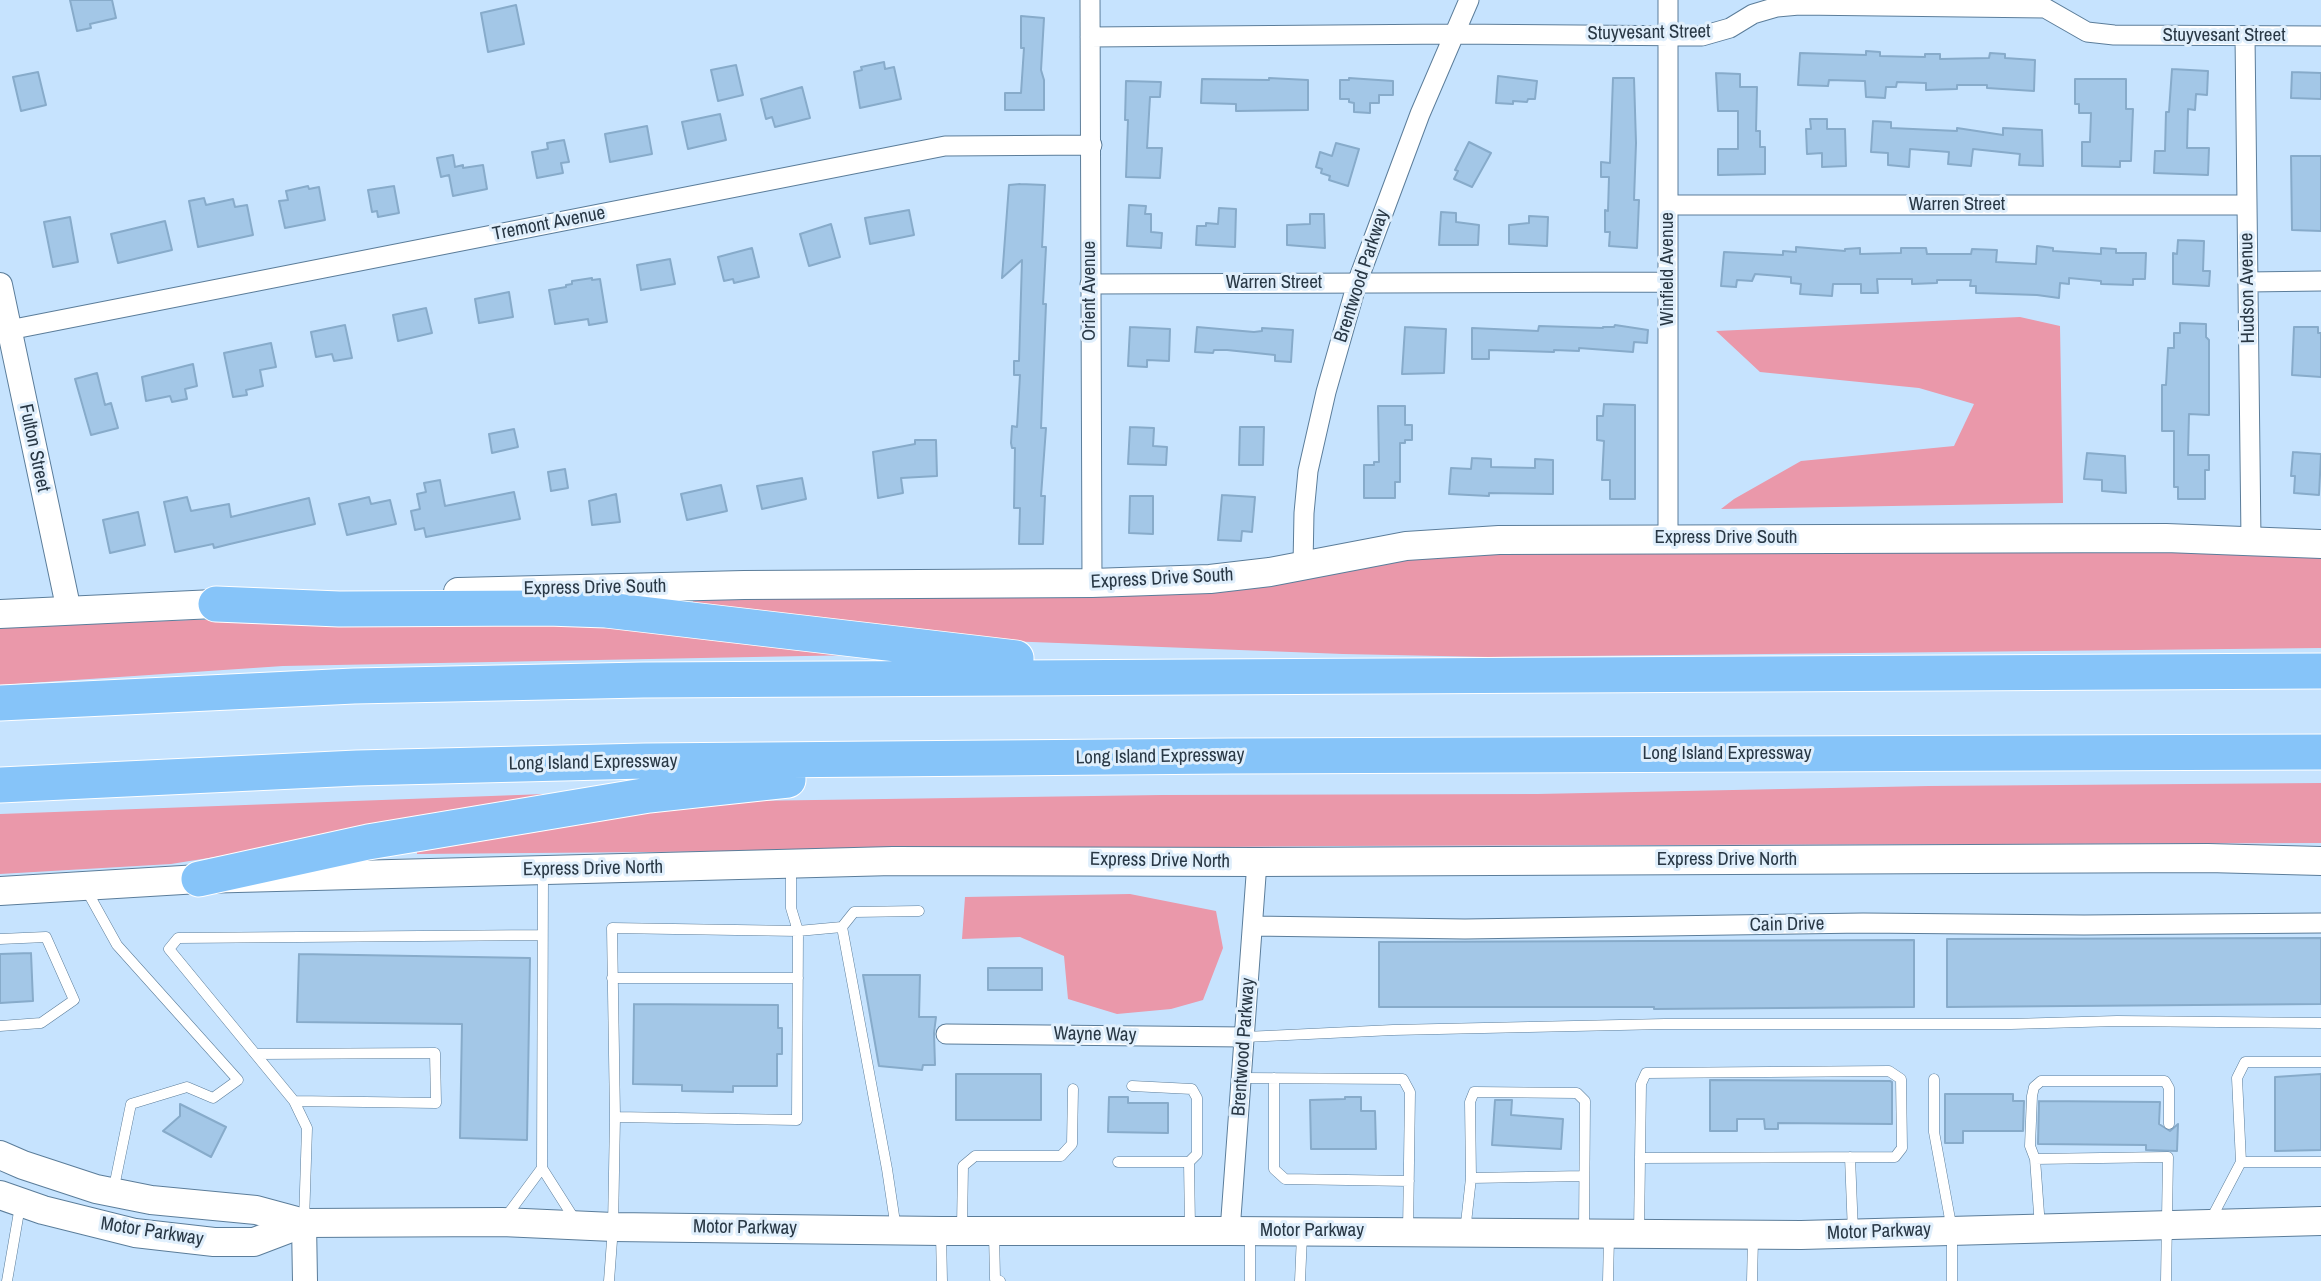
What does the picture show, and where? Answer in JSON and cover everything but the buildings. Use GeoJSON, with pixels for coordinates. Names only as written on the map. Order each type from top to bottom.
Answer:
{"type":"FeatureCollection","features":[{"type":"Feature","properties":{"kind":"highway"},"geometry":{"type":"LineString","coordinates":[[216,604],[339,609],[579,608],[1077,664],[1401,675]]}},
{"type":"Feature","properties":{"kind":"highway"},"geometry":{"type":"LineString","coordinates":[[0,703],[354,686],[630,680],[2321,671]]}},
{"type":"Feature","properties":{"kind":"highway","name":"Long Island Expressway"},"geometry":{"type":"LineString","coordinates":[[0,785],[384,767],[645,761],[2321,752]]}},
{"type":"Feature","properties":{"kind":"highway"},"geometry":{"type":"LineString","coordinates":[[198,879],[368,842],[649,795],[788,780],[1231,756]]}},
{"type":"Feature","properties":{"kind":"main road","name":"Express Drive South"},"geometry":{"type":"LineString","coordinates":[[0,614],[344,595],[641,587],[1092,583],[1210,579],[1436,543],[1499,540],[2115,537],[2321,544]]}},
{"type":"Feature","properties":{"kind":"main road","name":"Express Drive North"},"geometry":{"type":"LineString","coordinates":[[0,891],[198,879],[893,861],[2208,858],[2321,861]]}},
{"type":"Feature","properties":{"kind":"main road","name":"Motor Parkway"},"geometry":{"type":"LineString","coordinates":[[0,1155],[23,1165],[113,1192],[151,1200],[256,1210],[304,1223],[502,1222],[613,1227],[994,1232],[1753,1234],[2321,1221]]}},
{"type":"Feature","properties":{"kind":"main road","name":"Motor Parkway"},"geometry":{"type":"LineString","coordinates":[[10,1198],[75,1219],[135,1234],[214,1242],[254,1242],[304,1223]]}},
{"type":"Feature","properties":{"kind":"street","name":"Orient Avenue"},"geometry":{"type":"LineString","coordinates":[[1090,0],[1092,583]]}},
{"type":"Feature","properties":{"kind":"street","name":"Brentwood Parkway"},"geometry":{"type":"LineString","coordinates":[[1303,565],[1308,471],[1326,392],[1357,283],[1388,198],[1469,0]]}},
{"type":"Feature","properties":{"kind":"street","name":"Winfield Avenue"},"geometry":{"type":"LineString","coordinates":[[1668,0],[1668,539]]}},
{"type":"Feature","properties":{"kind":"street","name":"Stuyvesant Street"},"geometry":{"type":"LineString","coordinates":[[1090,37],[1453,34],[1702,36],[1730,28],[1753,14],[1777,7],[1799,5],[2045,8],[2087,32],[2114,35],[2321,36]]}},
{"type":"Feature","properties":{"kind":"street","name":"Hudson Avenue"},"geometry":{"type":"LineString","coordinates":[[2245,36],[2252,540]]}},
{"type":"Feature","properties":{"kind":"street","name":"Tremont Avenue"},"geometry":{"type":"LineString","coordinates":[[9,330],[945,146],[1091,145]]}},
{"type":"Feature","properties":{"kind":"street","name":"Warren Street"},"geometry":{"type":"LineString","coordinates":[[1668,205],[2246,205]]}},
{"type":"Feature","properties":{"kind":"street"},"geometry":{"type":"LineString","coordinates":[[2248,282],[2321,281]]}},
{"type":"Feature","properties":{"kind":"street","name":"Warren Street"},"geometry":{"type":"LineString","coordinates":[[1090,284],[1667,282]]}},
{"type":"Feature","properties":{"kind":"street","name":"Fulton Street"},"geometry":{"type":"LineString","coordinates":[[0,285],[69,611]]}},
{"type":"Feature","properties":{"kind":"street","name":"Brentwood Parkway"},"geometry":{"type":"LineString","coordinates":[[1240,1231],[1242,1078],[1257,862]]}},
{"type":"Feature","properties":{"kind":"street","name":"Cain Drive"},"geometry":{"type":"LineString","coordinates":[[1253,926],[1465,929],[1863,923],[2321,923]]}},
{"type":"Feature","properties":{"kind":"street","name":"Wayne Way"},"geometry":{"type":"LineString","coordinates":[[946,1034],[1245,1037]]}},
{"type":"Feature","properties":{"kind":"street"},"geometry":{"type":"LineString","coordinates":[[304,1223],[305,1281]]}},
{"type":"Feature","properties":{"kind":"lane"},"geometry":{"type":"LineString","coordinates":[[615,1117],[797,1120],[798,931],[791,908],[791,863]]}},
{"type":"Feature","properties":{"kind":"lane"},"geometry":{"type":"LineString","coordinates":[[542,870],[542,1168],[578,1225]]}},
{"type":"Feature","properties":{"kind":"lane"},"geometry":{"type":"LineString","coordinates":[[84,886],[117,945],[238,1080],[213,1098],[187,1087],[131,1104],[113,1192]]}},
{"type":"Feature","properties":{"kind":"lane"},"geometry":{"type":"LineString","coordinates":[[609,1281],[615,1117],[612,928],[798,931],[842,927],[854,912],[919,911]]}},
{"type":"Feature","properties":{"kind":"lane"},"geometry":{"type":"LineString","coordinates":[[842,927],[896,1230]]}},
{"type":"Feature","properties":{"kind":"lane"},"geometry":{"type":"LineString","coordinates":[[304,1223],[307,1128],[294,1101],[169,949],[178,938],[542,935]]}},
{"type":"Feature","properties":{"kind":"lane"},"geometry":{"type":"LineString","coordinates":[[0,939],[46,937],[74,1000],[41,1023],[0,1026]]}},
{"type":"Feature","properties":{"kind":"lane"},"geometry":{"type":"LineString","coordinates":[[612,978],[798,978]]}},
{"type":"Feature","properties":{"kind":"lane"},"geometry":{"type":"LineString","coordinates":[[1245,1037],[1393,1030],[1665,1024],[2011,1024],[2118,1021],[2321,1023]]}},
{"type":"Feature","properties":{"kind":"lane"},"geometry":{"type":"LineString","coordinates":[[257,1054],[435,1054],[436,1103],[294,1101]]}},
{"type":"Feature","properties":{"kind":"lane"},"geometry":{"type":"LineString","coordinates":[[2208,1224],[2241,1162],[2237,1078],[2245,1062],[2321,1062]]}},
{"type":"Feature","properties":{"kind":"lane"},"geometry":{"type":"LineString","coordinates":[[1639,1234],[1640,1158],[1641,1084],[1646,1073],[1889,1071],[1901,1079],[1902,1148],[1895,1157],[1640,1158]]}},
{"type":"Feature","properties":{"kind":"lane"},"geometry":{"type":"LineString","coordinates":[[1242,1078],[1403,1079],[1410,1092],[1408,1232]]}},
{"type":"Feature","properties":{"kind":"lane"},"geometry":{"type":"LineString","coordinates":[[1274,1078],[1274,1169],[1285,1179],[1409,1181]]}},
{"type":"Feature","properties":{"kind":"lane"},"geometry":{"type":"LineString","coordinates":[[1934,1079],[1934,1132],[1952,1230],[1952,1281]]}},
{"type":"Feature","properties":{"kind":"lane"},"geometry":{"type":"LineString","coordinates":[[2040,1228],[2035,1159],[2031,1146],[2032,1096],[2034,1087],[2041,1081],[2165,1081],[2169,1088],[2169,1124]]}},
{"type":"Feature","properties":{"kind":"lane"},"geometry":{"type":"LineString","coordinates":[[1118,1162],[1189,1162],[1197,1154],[1197,1098],[1192,1089],[1132,1086]]}},
{"type":"Feature","properties":{"kind":"lane"},"geometry":{"type":"LineString","coordinates":[[942,1281],[964,1166],[975,1156],[1061,1156],[1072,1144],[1073,1089]]}},
{"type":"Feature","properties":{"kind":"lane"},"geometry":{"type":"LineString","coordinates":[[1465,1232],[1471,1178],[1470,1102],[1475,1092],[1577,1093],[1585,1101],[1584,1176],[1608,1281]]}},
{"type":"Feature","properties":{"kind":"lane"},"geometry":{"type":"LineString","coordinates":[[1850,1157],[1853,1233]]}},
{"type":"Feature","properties":{"kind":"lane"},"geometry":{"type":"LineString","coordinates":[[2035,1159],[2168,1157],[2166,1281]]}},
{"type":"Feature","properties":{"kind":"lane"},"geometry":{"type":"LineString","coordinates":[[1189,1162],[1190,1231]]}},
{"type":"Feature","properties":{"kind":"lane"},"geometry":{"type":"LineString","coordinates":[[2241,1162],[2321,1162]]}},
{"type":"Feature","properties":{"kind":"lane"},"geometry":{"type":"LineString","coordinates":[[502,1222],[542,1168]]}},
{"type":"Feature","properties":{"kind":"lane"},"geometry":{"type":"LineString","coordinates":[[1471,1178],[1584,1176]]}},
{"type":"Feature","properties":{"kind":"lane"},"geometry":{"type":"LineString","coordinates":[[7,1281],[10,1198]]}},
{"type":"Feature","properties":{"kind":"lane"},"geometry":{"type":"LineString","coordinates":[[1240,1231],[1250,1281]]}},
{"type":"Feature","properties":{"kind":"lane"},"geometry":{"type":"LineString","coordinates":[[1300,1281],[1302,1231]]}},
{"type":"Feature","properties":{"kind":"lane"},"geometry":{"type":"LineString","coordinates":[[994,1232],[997,1280]]}},
{"type":"Feature","properties":{"kind":"lane"},"geometry":{"type":"LineString","coordinates":[[1752,1281],[1753,1234]]}},
{"type":"Feature","properties":{"kind":"shaded area"},"geometry":{"type":"Polygon","coordinates":[[[2020,317],[2060,326],[2063,503],[1721,509],[1801,461],[1954,446],[1974,404],[1919,388],[1760,372],[1716,331],[2020,317]]]}},
{"type":"Feature","properties":{"kind":"shaded area"},"geometry":{"type":"Polygon","coordinates":[[[1741,546],[2321,553],[2321,648],[1489,657],[1343,654],[1006,641],[693,603],[693,594],[1391,556],[1741,546]]]}},
{"type":"Feature","properties":{"kind":"shaded area"},"geometry":{"type":"Polygon","coordinates":[[[549,614],[858,655],[283,666],[0,685],[0,628],[191,620],[549,614]]]}},
{"type":"Feature","properties":{"kind":"shaded area"},"geometry":{"type":"Polygon","coordinates":[[[2321,783],[2321,843],[1337,846],[417,854],[417,846],[660,808],[746,801],[2321,783]]]}},
{"type":"Feature","properties":{"kind":"shaded area"},"geometry":{"type":"Polygon","coordinates":[[[627,791],[171,864],[0,874],[0,814],[627,791]]]}},
{"type":"Feature","properties":{"kind":"shaded area"},"geometry":{"type":"Polygon","coordinates":[[[1130,894],[1216,911],[1223,948],[1203,1000],[1171,1009],[1117,1014],[1068,999],[1064,956],[1020,937],[962,939],[965,897],[1130,894]]]}}]}
